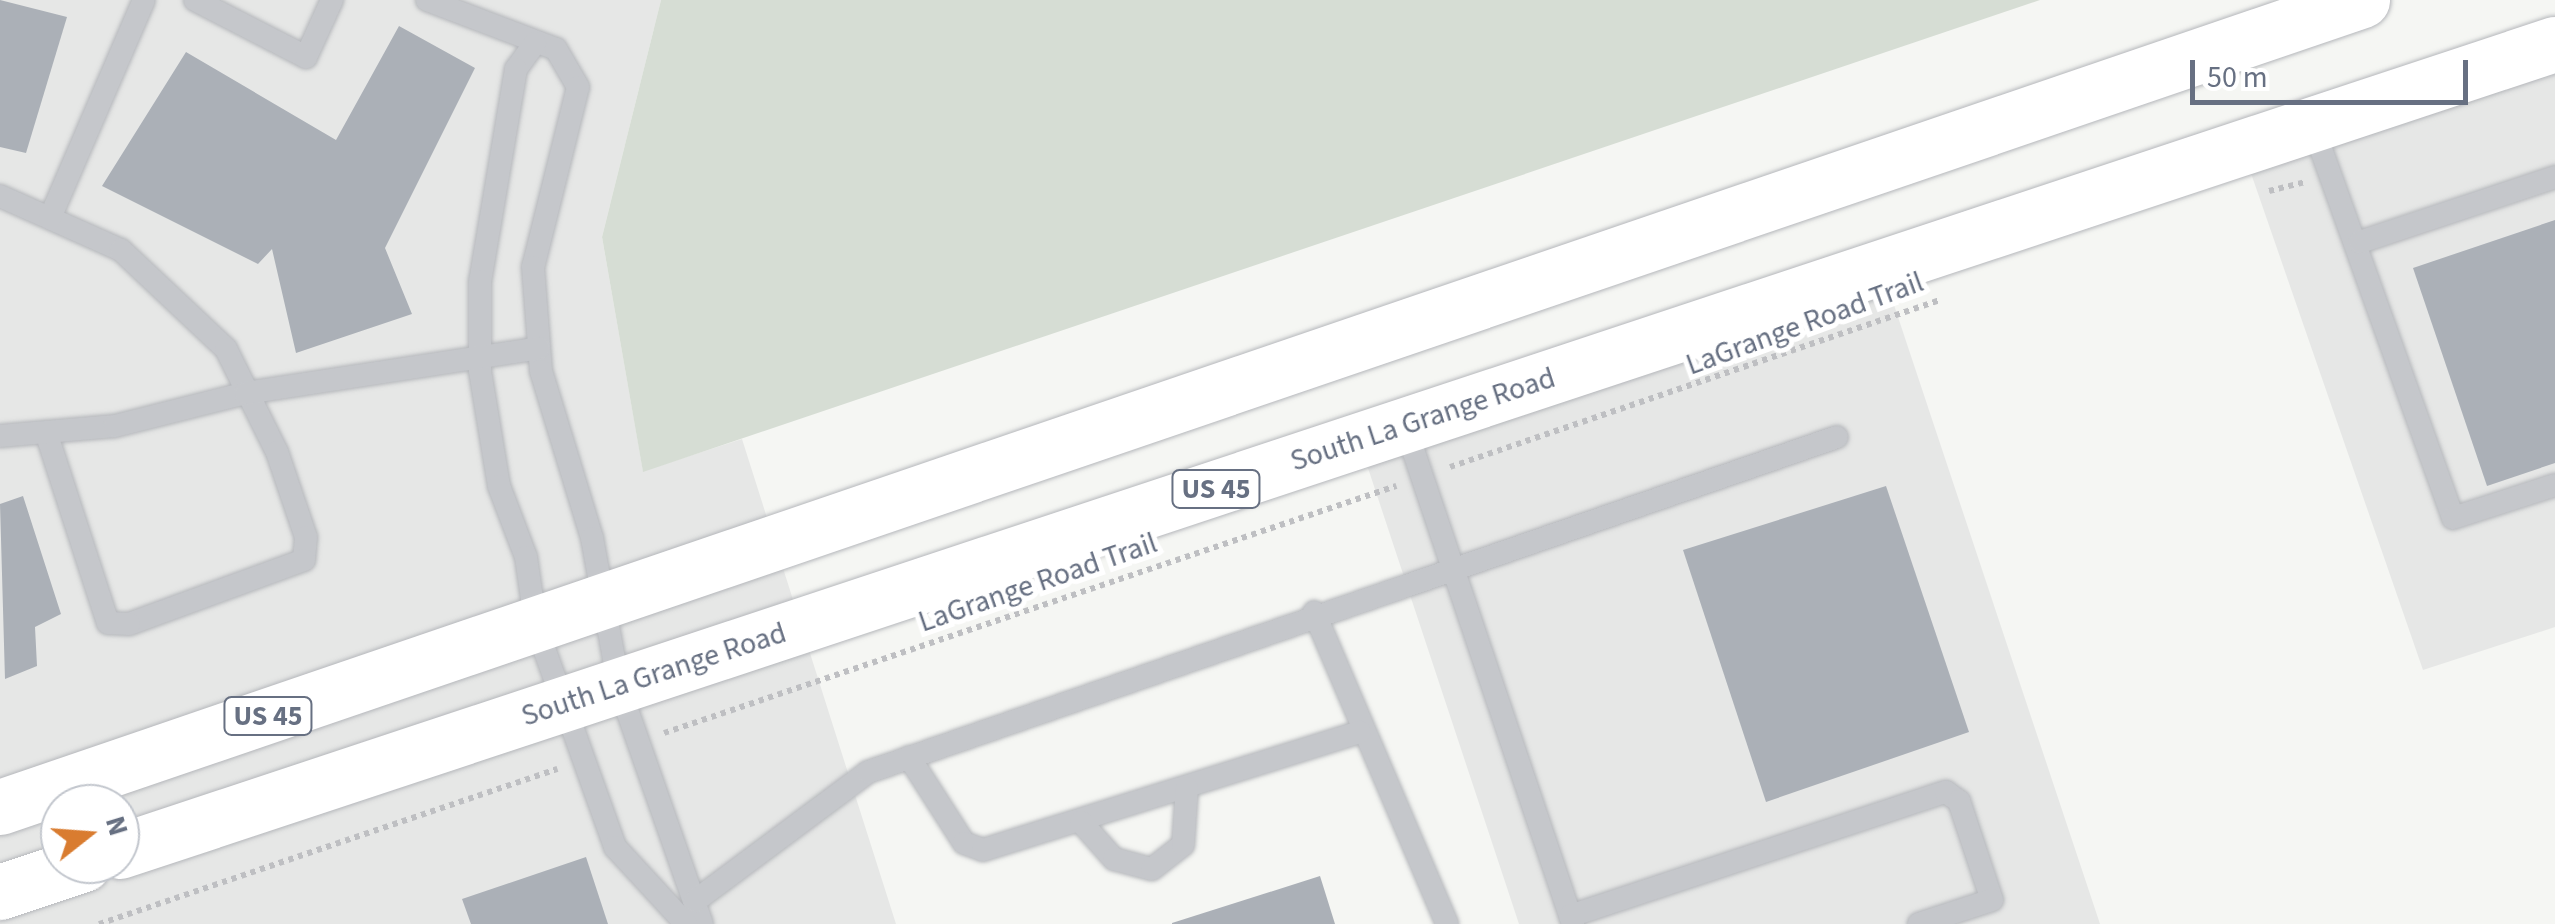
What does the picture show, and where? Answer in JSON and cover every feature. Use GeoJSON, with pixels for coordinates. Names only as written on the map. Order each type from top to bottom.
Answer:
{"type":"FeatureCollection","features":[{"type":"Feature","properties":{"kind":"highway","name":"US 45"},"geometry":{"type":"LineString","coordinates":[[0,807],[2362,0]]}},
{"type":"Feature","properties":{"kind":"highway","name":"South La Grange Road"},"geometry":{"type":"LineString","coordinates":[[140,844],[594,695],[1413,451],[2312,124],[2555,44]]}},
{"type":"Feature","properties":{"kind":"highway"},"geometry":{"type":"LineString","coordinates":[[0,892],[40,879]]}},
{"type":"Feature","properties":{"kind":"lane"},"geometry":{"type":"LineString","coordinates":[[50,218],[144,0]]}},
{"type":"Feature","properties":{"kind":"lane"},"geometry":{"type":"LineString","coordinates":[[195,0],[306,56],[332,0]]}},
{"type":"Feature","properties":{"kind":"lane"},"geometry":{"type":"LineString","coordinates":[[427,0],[556,49],[578,88],[533,266],[540,348],[606,602],[587,759],[615,847],[686,924]]}},
{"type":"Feature","properties":{"kind":"lane"},"geometry":{"type":"LineString","coordinates":[[534,43],[516,69],[498,159],[480,355],[500,486],[526,557],[536,626],[638,741],[698,913],[844,785],[909,757],[1451,563],[1837,436]]}},
{"type":"Feature","properties":{"kind":"lane"},"geometry":{"type":"LineString","coordinates":[[2312,124],[2360,242],[2453,518],[2555,485]]}},
{"type":"Feature","properties":{"kind":"lane"},"geometry":{"type":"LineString","coordinates":[[2360,242],[2555,177]]}},
{"type":"Feature","properties":{"kind":"lane"},"geometry":{"type":"LineString","coordinates":[[0,196],[121,250],[226,349],[277,452],[306,537],[304,560],[129,624],[108,623],[46,432]]}},
{"type":"Feature","properties":{"kind":"lane"},"geometry":{"type":"LineString","coordinates":[[0,436],[114,426],[246,393],[540,348]]}},
{"type":"Feature","properties":{"kind":"lane"},"geometry":{"type":"LineString","coordinates":[[1413,451],[1572,920],[1946,792],[1959,801],[1992,900],[1918,924]]}},
{"type":"Feature","properties":{"kind":"lane"},"geometry":{"type":"LineString","coordinates":[[1314,612],[1360,732],[1447,924]]}},
{"type":"Feature","properties":{"kind":"lane"},"geometry":{"type":"LineString","coordinates":[[909,757],[964,843],[984,850],[1360,732]]}},
{"type":"Feature","properties":{"kind":"lane"},"geometry":{"type":"LineString","coordinates":[[1080,822],[1114,859],[1152,869],[1183,844],[1187,788]]}},
{"type":"Feature","properties":{"kind":"path"},"geometry":{"type":"LineString","coordinates":[[2261,193],[2333,176]]}},
{"type":"Feature","properties":{"kind":"path","name":"LaGrange Road Trail"},"geometry":{"type":"LineString","coordinates":[[638,741],[1413,451],[1950,295]]}},
{"type":"Feature","properties":{"kind":"path"},"geometry":{"type":"LineString","coordinates":[[99,924],[587,759]]}},
{"type":"Feature","properties":{"kind":"shaded area"},"geometry":{"type":"Polygon","coordinates":[[[0,0],[661,0],[602,237],[643,471],[742,439],[896,924],[0,924],[0,0]]]}},
{"type":"Feature","properties":{"kind":"shaded area"},"geometry":{"type":"Polygon","coordinates":[[[661,0],[2040,0],[643,472],[602,237],[661,0]]]}},
{"type":"Feature","properties":{"kind":"shaded area"},"geometry":{"type":"Polygon","coordinates":[[[2555,54],[2555,627],[2423,670],[2245,156],[2555,54]]]}},
{"type":"Feature","properties":{"kind":"shaded area"},"geometry":{"type":"Polygon","coordinates":[[[1887,284],[2100,924],[1519,924],[1363,453],[1887,284]]]}},
{"type":"Feature","properties":{"kind":"building"},"geometry":{"type":"Polygon","coordinates":[[[0,0],[67,17],[26,153],[0,147],[0,0]]]}},
{"type":"Feature","properties":{"kind":"building"},"geometry":{"type":"Polygon","coordinates":[[[399,26],[475,68],[385,248],[412,314],[296,353],[272,249],[258,264],[102,186],[186,52],[336,140],[399,26]]]}},
{"type":"Feature","properties":{"kind":"building"},"geometry":{"type":"Polygon","coordinates":[[[2555,220],[2555,463],[2487,486],[2413,268],[2555,220]]]}},
{"type":"Feature","properties":{"kind":"building"},"geometry":{"type":"Polygon","coordinates":[[[1886,486],[1969,732],[1766,802],[1683,550],[1886,486]]]}},
{"type":"Feature","properties":{"kind":"building"},"geometry":{"type":"Polygon","coordinates":[[[23,496],[61,614],[35,627],[37,666],[5,679],[0,504],[23,496]]]}},
{"type":"Feature","properties":{"kind":"building"},"geometry":{"type":"Polygon","coordinates":[[[586,857],[608,924],[471,924],[462,899],[586,857]]]}},
{"type":"Feature","properties":{"kind":"building"},"geometry":{"type":"Polygon","coordinates":[[[1320,876],[1335,924],[1172,924],[1172,923],[1320,876]]]}}]}
